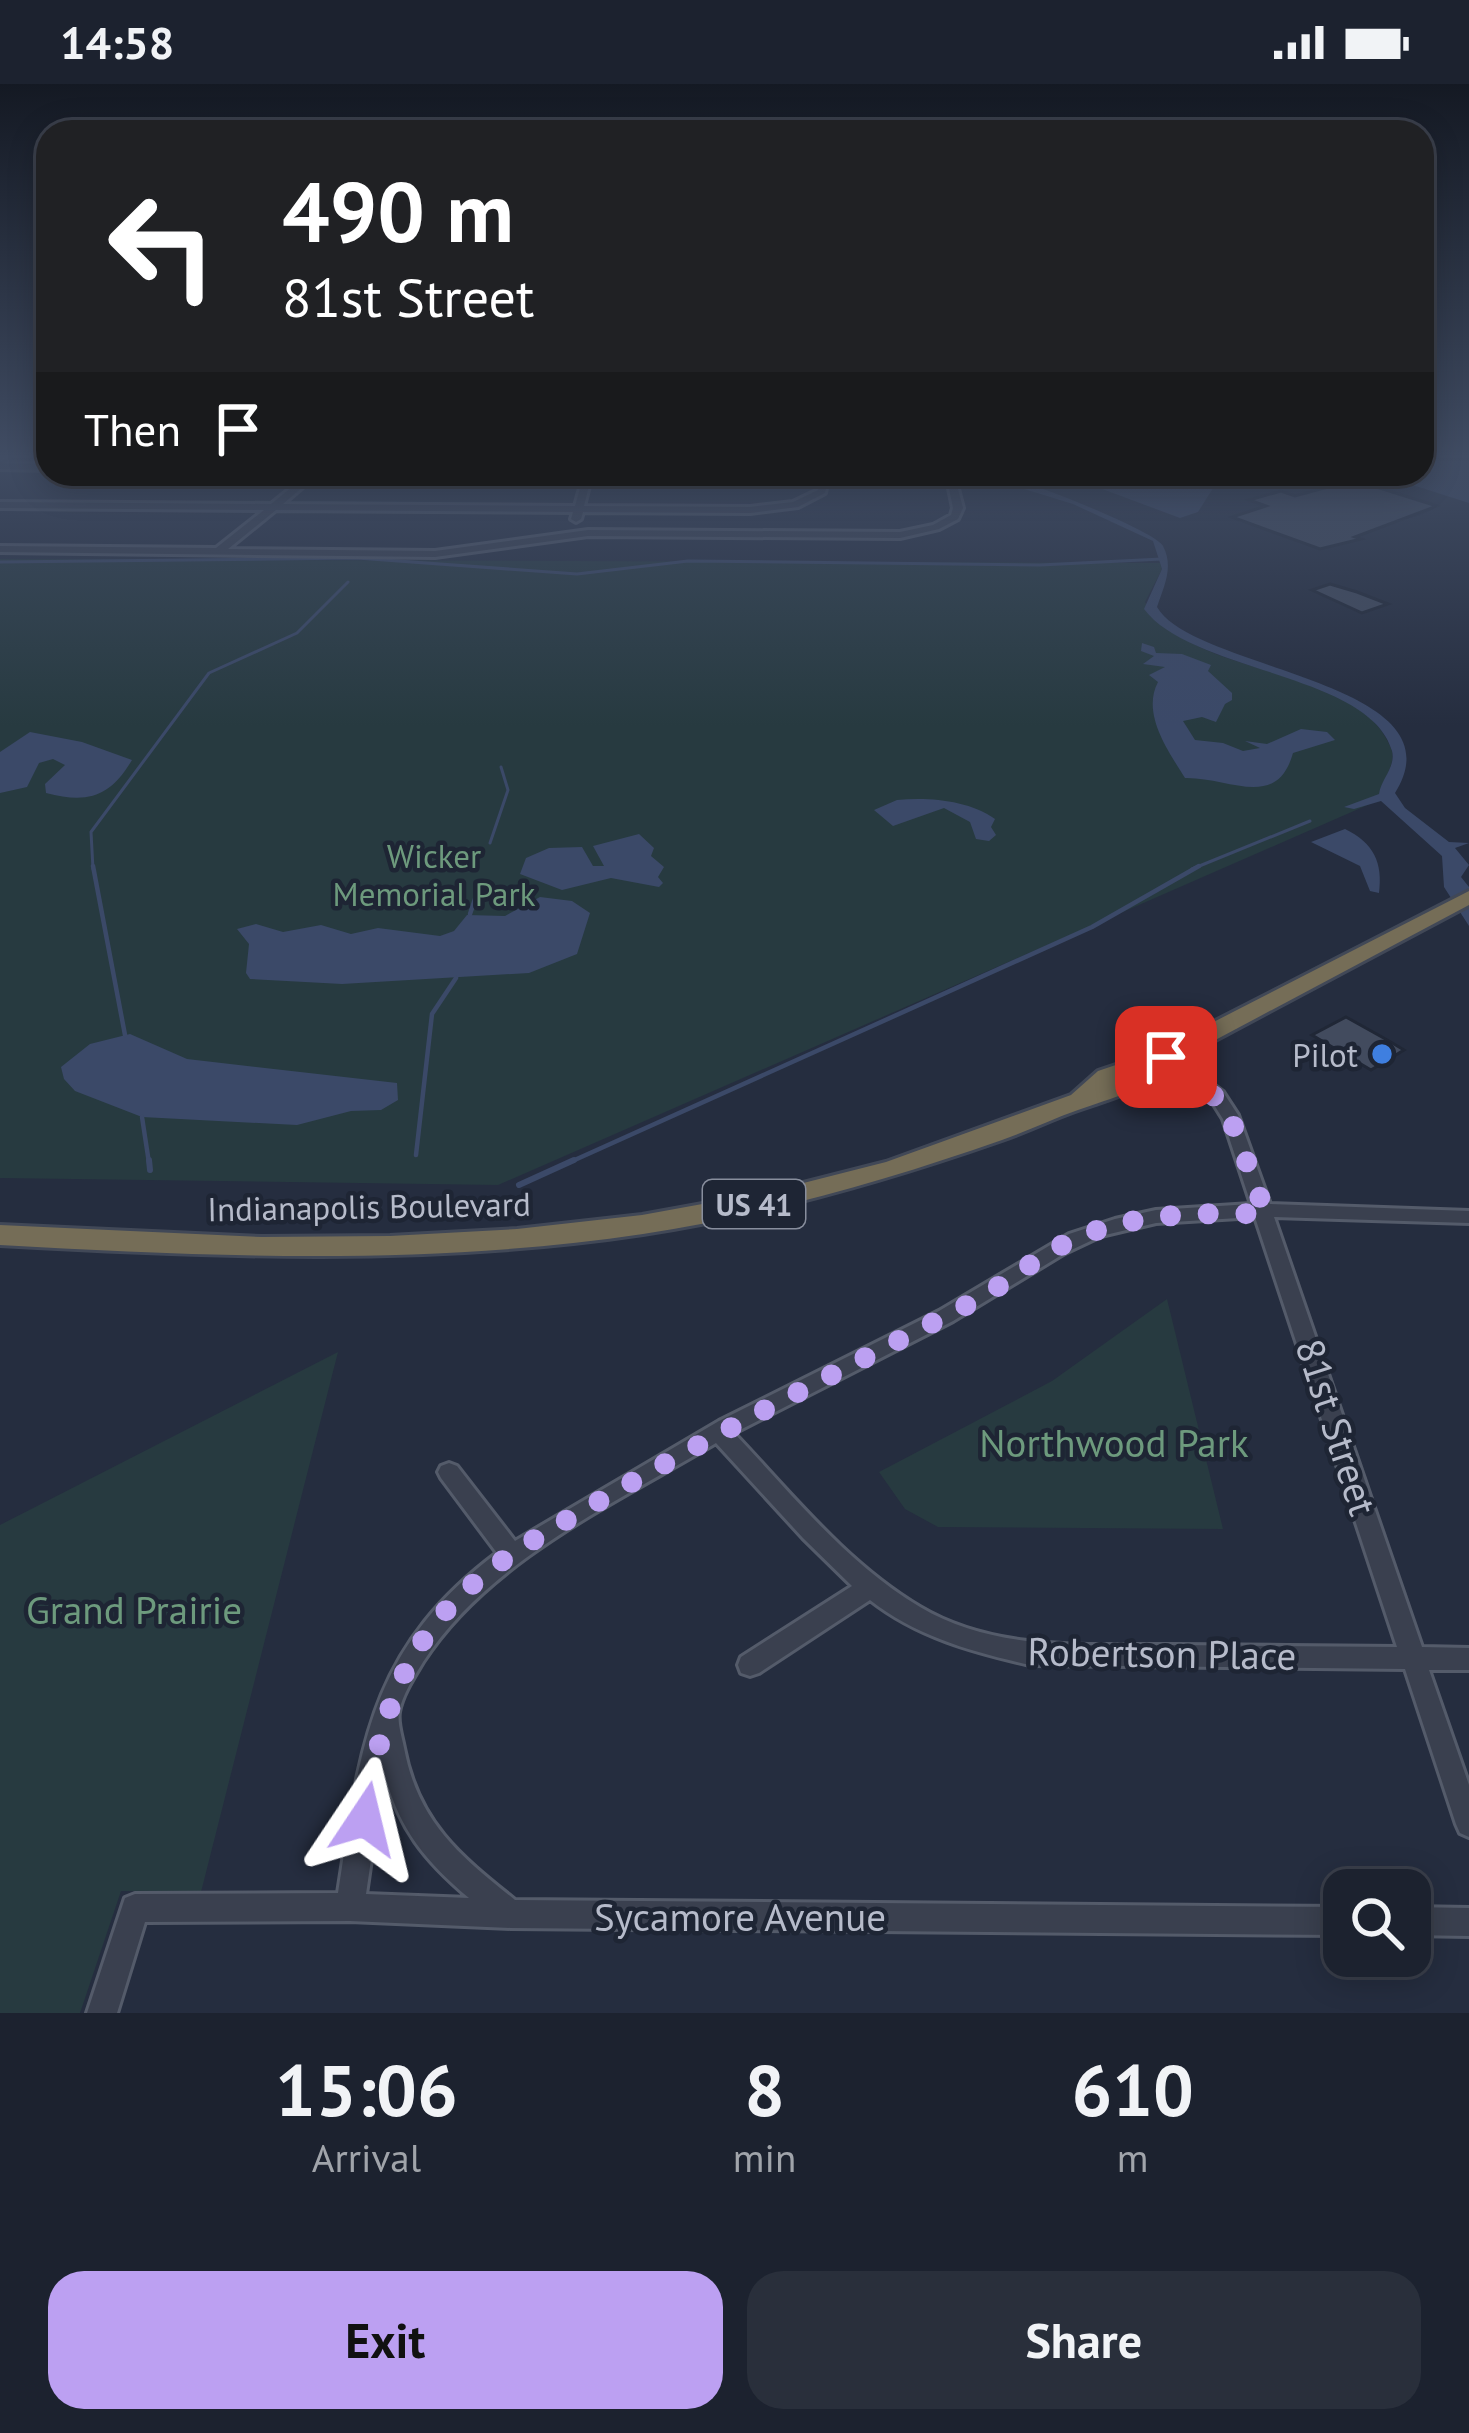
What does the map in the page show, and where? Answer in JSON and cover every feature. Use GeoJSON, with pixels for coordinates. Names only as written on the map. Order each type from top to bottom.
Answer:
{"type":"FeatureCollection","features":[{"type":"Feature","properties":{"kind":"highway","name":"Indianapolis Boulevard"},"geometry":{"type":"LineString","coordinates":[[0,1235],[314,1250],[528,1240],[644,1226],[843,1184],[969,1144],[1080,1101],[1107,1097],[1147,1077],[1166,1057],[1469,897]]}},
{"type":"Feature","properties":{"kind":"street"},"geometry":{"type":"LineString","coordinates":[[220,550],[225,546]]}},
{"type":"Feature","properties":{"kind":"street"},"geometry":{"type":"LineString","coordinates":[[0,549],[435,554],[509,546]]}},
{"type":"Feature","properties":{"kind":"street","name":"81st Street"},"geometry":{"type":"LineString","coordinates":[[1166,1057],[1226,1106],[1469,1824]]}},
{"type":"Feature","properties":{"kind":"street"},"geometry":{"type":"LineString","coordinates":[[350,1907],[385,1714],[404,1670],[435,1624],[471,1584],[511,1552],[719,1432],[974,1301],[1047,1252],[1094,1231],[1176,1214],[1466,1222]]}},
{"type":"Feature","properties":{"kind":"street","name":"Robertson Place"},"geometry":{"type":"LineString","coordinates":[[719,1432],[869,1588],[918,1619],[969,1640],[1030,1654],[1469,1659]]}},
{"type":"Feature","properties":{"kind":"street"},"geometry":{"type":"LineString","coordinates":[[449,1472],[511,1552]]}},
{"type":"Feature","properties":{"kind":"street"},"geometry":{"type":"LineString","coordinates":[[751,1665],[869,1588]]}},
{"type":"Feature","properties":{"kind":"street"},"geometry":{"type":"LineString","coordinates":[[385,1714],[392,1762],[408,1812],[441,1859],[511,1915]]}},
{"type":"Feature","properties":{"kind":"street","name":"Sycamore Avenue"},"geometry":{"type":"LineString","coordinates":[[103,2013],[135,1908],[1323,1921]]}},
{"type":"Feature","properties":{"kind":"street"},"geometry":{"type":"LineString","coordinates":[[1431,1922],[1469,1922]]}},
{"type":"Feature","properties":{"kind":"green space","name":"Wicker Memorial Park"},"geometry":{"type":"Polygon","coordinates":[[[0,559],[1160,563],[1162,569],[1145,602],[1167,628],[1198,646],[1344,699],[1372,720],[1391,748],[1392,761],[1379,800],[498,1185],[0,1178],[0,559]]]}},
{"type":"Feature","properties":{"kind":"green space","name":"Northwood Park"},"geometry":{"type":"Polygon","coordinates":[[[1167,1299],[1223,1529],[938,1527],[905,1509],[879,1472],[1052,1381],[1167,1299]]]}},
{"type":"Feature","properties":{"kind":"green space","name":"Grand Prairie"},"geometry":{"type":"Polygon","coordinates":[[[338,1352],[201,1892],[121,1891],[80,2013],[0,2013],[0,1525],[338,1352]]]}},
{"type":"Feature","properties":{"kind":"water"},"geometry":{"type":"Polygon","coordinates":[[[1155,546],[1163,546],[1168,561],[1157,607],[1181,629],[1360,702],[1393,726],[1406,755],[1395,793],[1405,808],[1449,842],[1469,843],[1455,848],[1469,865],[1461,877],[1469,887],[1469,926],[1444,887],[1442,856],[1381,801],[1344,807],[1379,794],[1390,768],[1392,751],[1377,725],[1351,705],[1317,689],[1200,647],[1168,630],[1144,609],[1162,569],[1155,546]]]}},
{"type":"Feature","properties":{"kind":"water"},"geometry":{"type":"Polygon","coordinates":[[[1142,643],[1154,647],[1156,653],[1182,654],[1211,665],[1208,671],[1232,693],[1216,722],[1202,717],[1183,721],[1195,740],[1243,751],[1260,748],[1245,741],[1267,744],[1301,729],[1327,732],[1335,740],[1293,753],[1286,771],[1263,786],[1185,778],[1155,720],[1158,682],[1149,675],[1165,667],[1143,664],[1154,656],[1141,651],[1142,643]]]}},
{"type":"Feature","properties":{"kind":"water"},"geometry":{"type":"Polygon","coordinates":[[[30,732],[82,742],[132,760],[106,790],[86,797],[46,793],[45,784],[65,765],[53,759],[39,763],[27,787],[0,793],[0,752],[30,732]]]}},
{"type":"Feature","properties":{"kind":"water"},"geometry":{"type":"Polygon","coordinates":[[[897,800],[935,800],[973,808],[995,819],[991,827],[996,835],[989,841],[976,839],[970,822],[944,808],[893,826],[874,810],[897,800]]]}},
{"type":"Feature","properties":{"kind":"water"},"geometry":{"type":"Polygon","coordinates":[[[1345,829],[1374,855],[1379,893],[1370,891],[1360,866],[1311,842],[1345,829]]]}},
{"type":"Feature","properties":{"kind":"water"},"geometry":{"type":"Polygon","coordinates":[[[639,834],[654,848],[651,856],[664,867],[659,887],[611,878],[562,890],[520,874],[526,858],[549,848],[582,847],[593,866],[604,866],[593,846],[639,834]]]}},
{"type":"Feature","properties":{"kind":"water"},"geometry":{"type":"Polygon","coordinates":[[[540,897],[572,901],[590,913],[577,954],[529,973],[342,984],[250,979],[246,973],[249,944],[237,929],[256,924],[283,932],[321,925],[351,934],[378,928],[440,936],[454,931],[467,915],[505,916],[540,897]]]}},
{"type":"Feature","properties":{"kind":"water"},"geometry":{"type":"Polygon","coordinates":[[[130,1034],[187,1059],[397,1083],[398,1100],[381,1110],[351,1111],[297,1125],[142,1117],[75,1091],[64,1079],[61,1067],[90,1044],[130,1034]]]}},
{"type":"Feature","properties":{"kind":"building"},"geometry":{"type":"Polygon","coordinates":[[[1330,584],[1388,604],[1362,613],[1312,590],[1330,584]]]}},
{"type":"Feature","properties":{"kind":"building","name":"Pilot"},"geometry":{"type":"Polygon","coordinates":[[[1346,1017],[1404,1050],[1371,1070],[1312,1035],[1346,1017]]]}},
{"type":"Feature","properties":{"kind":"waterway"},"geometry":{"type":"LineString","coordinates":[[0,562],[357,558],[577,574],[688,561],[1040,565],[1162,559]]}},
{"type":"Feature","properties":{"kind":"waterway"},"geometry":{"type":"LineString","coordinates":[[93,869],[91,832],[209,673],[297,633],[348,582]]}},
{"type":"Feature","properties":{"kind":"waterway"},"geometry":{"type":"LineString","coordinates":[[490,843],[508,790],[501,767]]}},
{"type":"Feature","properties":{"kind":"waterway"},"geometry":{"type":"LineString","coordinates":[[1198,867],[1310,821]]}},
{"type":"Feature","properties":{"kind":"waterway"},"geometry":{"type":"LineString","coordinates":[[93,866],[125,1035]]}},
{"type":"Feature","properties":{"kind":"waterway"},"geometry":{"type":"LineString","coordinates":[[568,1163],[1092,927],[1198,867]]}},
{"type":"Feature","properties":{"kind":"waterway"},"geometry":{"type":"LineString","coordinates":[[1192,869],[1198,867]]}},
{"type":"Feature","properties":{"kind":"waterway"},"geometry":{"type":"LineString","coordinates":[[470,914],[478,890]]}},
{"type":"Feature","properties":{"kind":"waterway"},"geometry":{"type":"LineString","coordinates":[[416,1155],[432,1014],[456,978]]}},
{"type":"Feature","properties":{"kind":"waterway"},"geometry":{"type":"LineString","coordinates":[[142,1117],[149,1163]]}},
{"type":"Feature","properties":{"kind":"waterway"},"geometry":{"type":"LineString","coordinates":[[149,1160],[150,1170]]}},
{"type":"Feature","properties":{"kind":"waterway"},"geometry":{"type":"LineString","coordinates":[[519,1185],[574,1160]]}},
{"type":"Feature","properties":{"kind":"place","name":"Pilot"},"geometry":{"type":"Point","coordinates":[1382,1054]}},
{"type":"Feature","properties":{"kind":"route"},"geometry":{"type":"LineString","coordinates":[[365,1819],[380,1730],[404,1670],[435,1624],[471,1584],[511,1552],[758,1410],[974,1301],[1070,1240],[1152,1217],[1266,1214],[1226,1106],[1166,1057]]}}]}
